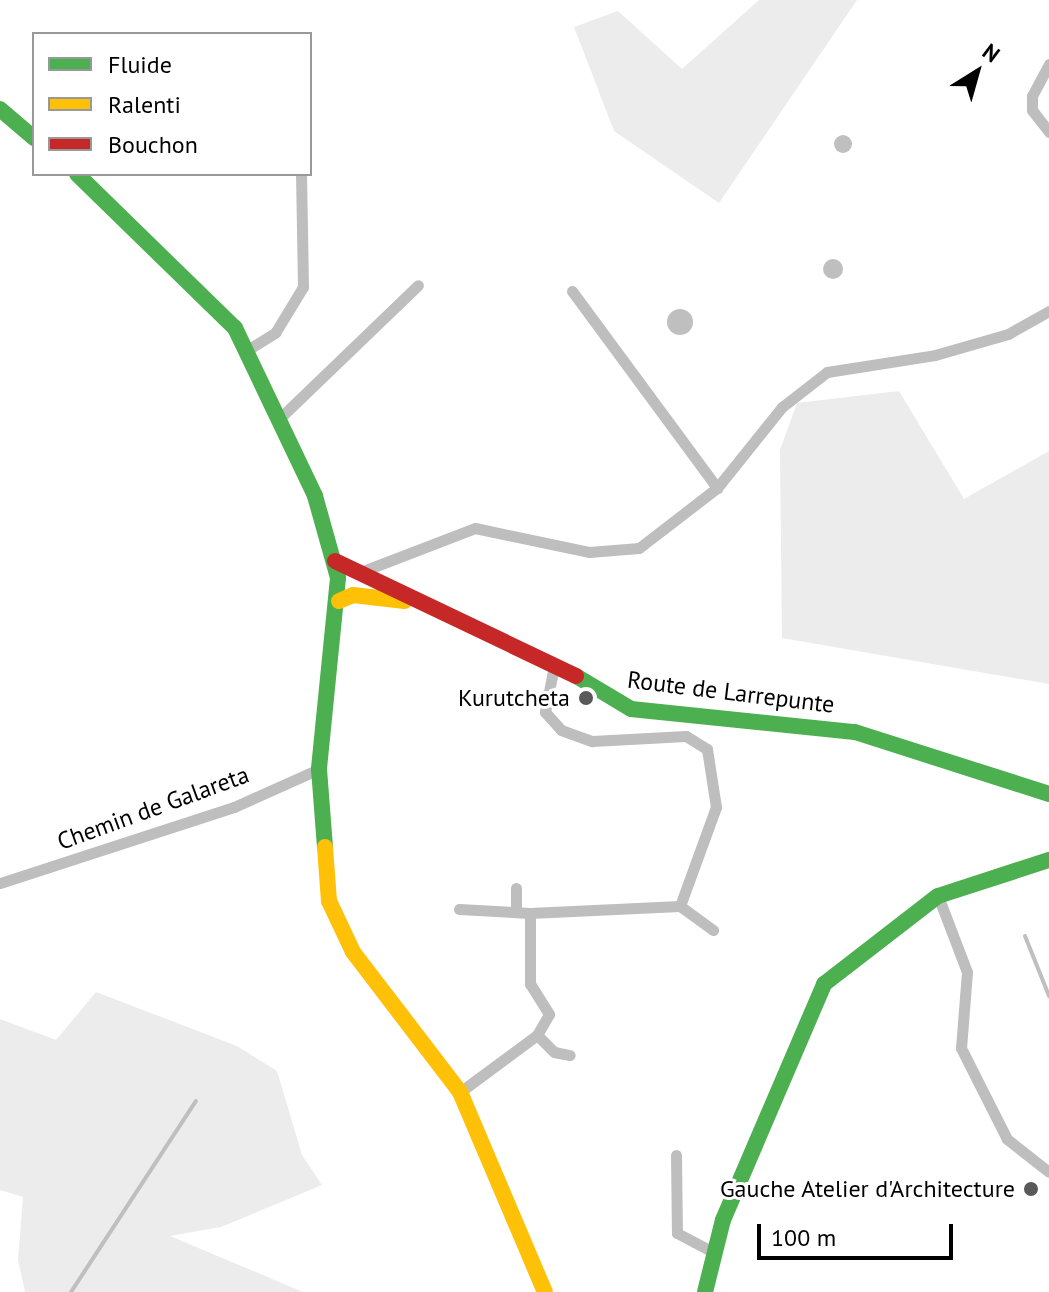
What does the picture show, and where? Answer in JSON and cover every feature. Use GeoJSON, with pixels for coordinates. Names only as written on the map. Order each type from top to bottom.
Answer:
{"type":"FeatureCollection","features":[{"type":"Feature","properties":{"kind":"street"},"geometry":{"type":"LineString","coordinates":[[1049,64],[1032,96],[1032,110],[1049,132]]}},
{"type":"Feature","properties":{"kind":"street"},"geometry":{"type":"LineString","coordinates":[[0,109],[32,136]]}},
{"type":"Feature","properties":{"kind":"street"},"geometry":{"type":"LineString","coordinates":[[79,176],[204,291],[249,349],[281,417],[335,561],[339,601],[319,769],[324,875],[339,928],[460,1092],[545,1292]]}},
{"type":"Feature","properties":{"kind":"street"},"geometry":{"type":"LineString","coordinates":[[249,349],[275,333],[303,287],[301,176]]}},
{"type":"Feature","properties":{"kind":"street"},"geometry":{"type":"LineString","coordinates":[[281,417],[418,285]]}},
{"type":"Feature","properties":{"kind":"street"},"geometry":{"type":"LineString","coordinates":[[572,291],[717,488]]}},
{"type":"Feature","properties":{"kind":"street"},"geometry":{"type":"LineString","coordinates":[[360,596],[368,578],[396,553],[475,528],[589,552],[639,548],[717,488],[782,407],[827,372],[935,355],[1008,334],[1049,311]]}},
{"type":"Feature","properties":{"kind":"street"},"geometry":{"type":"LineString","coordinates":[[368,578],[396,553]]}},
{"type":"Feature","properties":{"kind":"street","name":"Route de Larrepunte"},"geometry":{"type":"LineString","coordinates":[[335,561],[554,666],[631,709],[855,732],[1049,794]]}},
{"type":"Feature","properties":{"kind":"street","name":"Route de Larrepunte"},"geometry":{"type":"LineString","coordinates":[[339,601],[360,596],[422,604]]}},
{"type":"Feature","properties":{"kind":"street"},"geometry":{"type":"LineString","coordinates":[[554,666],[545,712],[561,730],[592,741],[686,736],[707,749],[716,807],[680,906]]}},
{"type":"Feature","properties":{"kind":"street","name":"Chemin de Galareta"},"geometry":{"type":"LineString","coordinates":[[0,883],[234,807],[319,769]]}},
{"type":"Feature","properties":{"kind":"street"},"geometry":{"type":"LineString","coordinates":[[705,1292],[713,1252],[813,1002],[855,954],[938,896],[1049,860]]}},
{"type":"Feature","properties":{"kind":"street"},"geometry":{"type":"LineString","coordinates":[[516,888],[516,908]]}},
{"type":"Feature","properties":{"kind":"street"},"geometry":{"type":"LineString","coordinates":[[938,896],[967,972],[961,1048],[1007,1139],[1049,1172]]}},
{"type":"Feature","properties":{"kind":"street"},"geometry":{"type":"LineString","coordinates":[[459,909],[516,908],[530,913],[680,906],[713,930]]}},
{"type":"Feature","properties":{"kind":"street"},"geometry":{"type":"LineString","coordinates":[[460,1092],[537,1035],[549,1014],[530,984],[530,913]]}},
{"type":"Feature","properties":{"kind":"street"},"geometry":{"type":"LineString","coordinates":[[537,1035],[554,1052],[570,1055]]}},
{"type":"Feature","properties":{"kind":"street"},"geometry":{"type":"LineString","coordinates":[[676,1155],[677,1233],[713,1252]]}},
{"type":"Feature","properties":{"kind":"shaded area"},"geometry":{"type":"Polygon","coordinates":[[[759,0],[857,0],[719,203],[614,131],[574,27],[618,11],[682,69],[759,0]]]}},
{"type":"Feature","properties":{"kind":"shaded area"},"geometry":{"type":"Polygon","coordinates":[[[843,135],[852,144],[843,153],[834,144],[843,135]]]}},
{"type":"Feature","properties":{"kind":"shaded area"},"geometry":{"type":"Polygon","coordinates":[[[833,259],[840,262],[843,269],[840,276],[833,279],[826,276],[823,269],[826,262],[833,259]]]}},
{"type":"Feature","properties":{"kind":"shaded area"},"geometry":{"type":"Polygon","coordinates":[[[680,309],[689,313],[693,322],[689,331],[680,335],[671,331],[667,322],[671,313],[680,309]]]}},
{"type":"Feature","properties":{"kind":"shaded area"},"geometry":{"type":"Polygon","coordinates":[[[899,391],[964,499],[1049,451],[1049,684],[782,638],[780,450],[797,403],[899,391]]]}},
{"type":"Feature","properties":{"kind":"shaded area"},"geometry":{"type":"Polygon","coordinates":[[[96,992],[237,1046],[277,1071],[302,1155],[322,1185],[221,1227],[170,1236],[303,1292],[25,1292],[18,1260],[23,1197],[0,1190],[0,1019],[56,1040],[96,992]]]}},
{"type":"Feature","properties":{"kind":"waterway"},"geometry":{"type":"LineString","coordinates":[[1025,936],[1049,996]]}},
{"type":"Feature","properties":{"kind":"waterway"},"geometry":{"type":"LineString","coordinates":[[71,1292],[196,1101]]}},
{"type":"Feature","properties":{"kind":"traffic: fast"},"geometry":{"type":"LineString","coordinates":[[0,109],[32,136]]}},
{"type":"Feature","properties":{"kind":"traffic: fast"},"geometry":{"type":"LineString","coordinates":[[79,176],[235,328],[315,496],[338,578],[319,769],[325,847]]}},
{"type":"Feature","properties":{"kind":"traffic: fast"},"geometry":{"type":"LineString","coordinates":[[576,676],[631,709],[855,732],[1049,794]]}},
{"type":"Feature","properties":{"kind":"traffic: fast"},"geometry":{"type":"LineString","coordinates":[[705,1292],[723,1220],[824,984],[938,896],[1049,860]]}},
{"type":"Feature","properties":{"kind":"traffic: slow"},"geometry":{"type":"LineString","coordinates":[[339,601],[353,595],[405,601]]}},
{"type":"Feature","properties":{"kind":"traffic: slow"},"geometry":{"type":"LineString","coordinates":[[325,847],[329,901],[353,952],[460,1092],[545,1292]]}},
{"type":"Feature","properties":{"kind":"traffic: jam"},"geometry":{"type":"LineString","coordinates":[[335,561],[576,676]]}},
{"type":"Feature","properties":{"kind":"place","name":"Kurutcheta"},"geometry":{"type":"Point","coordinates":[586,698]}},
{"type":"Feature","properties":{"kind":"place","name":"Gauche Atelier d'Architecture"},"geometry":{"type":"Point","coordinates":[1031,1189]}}]}
